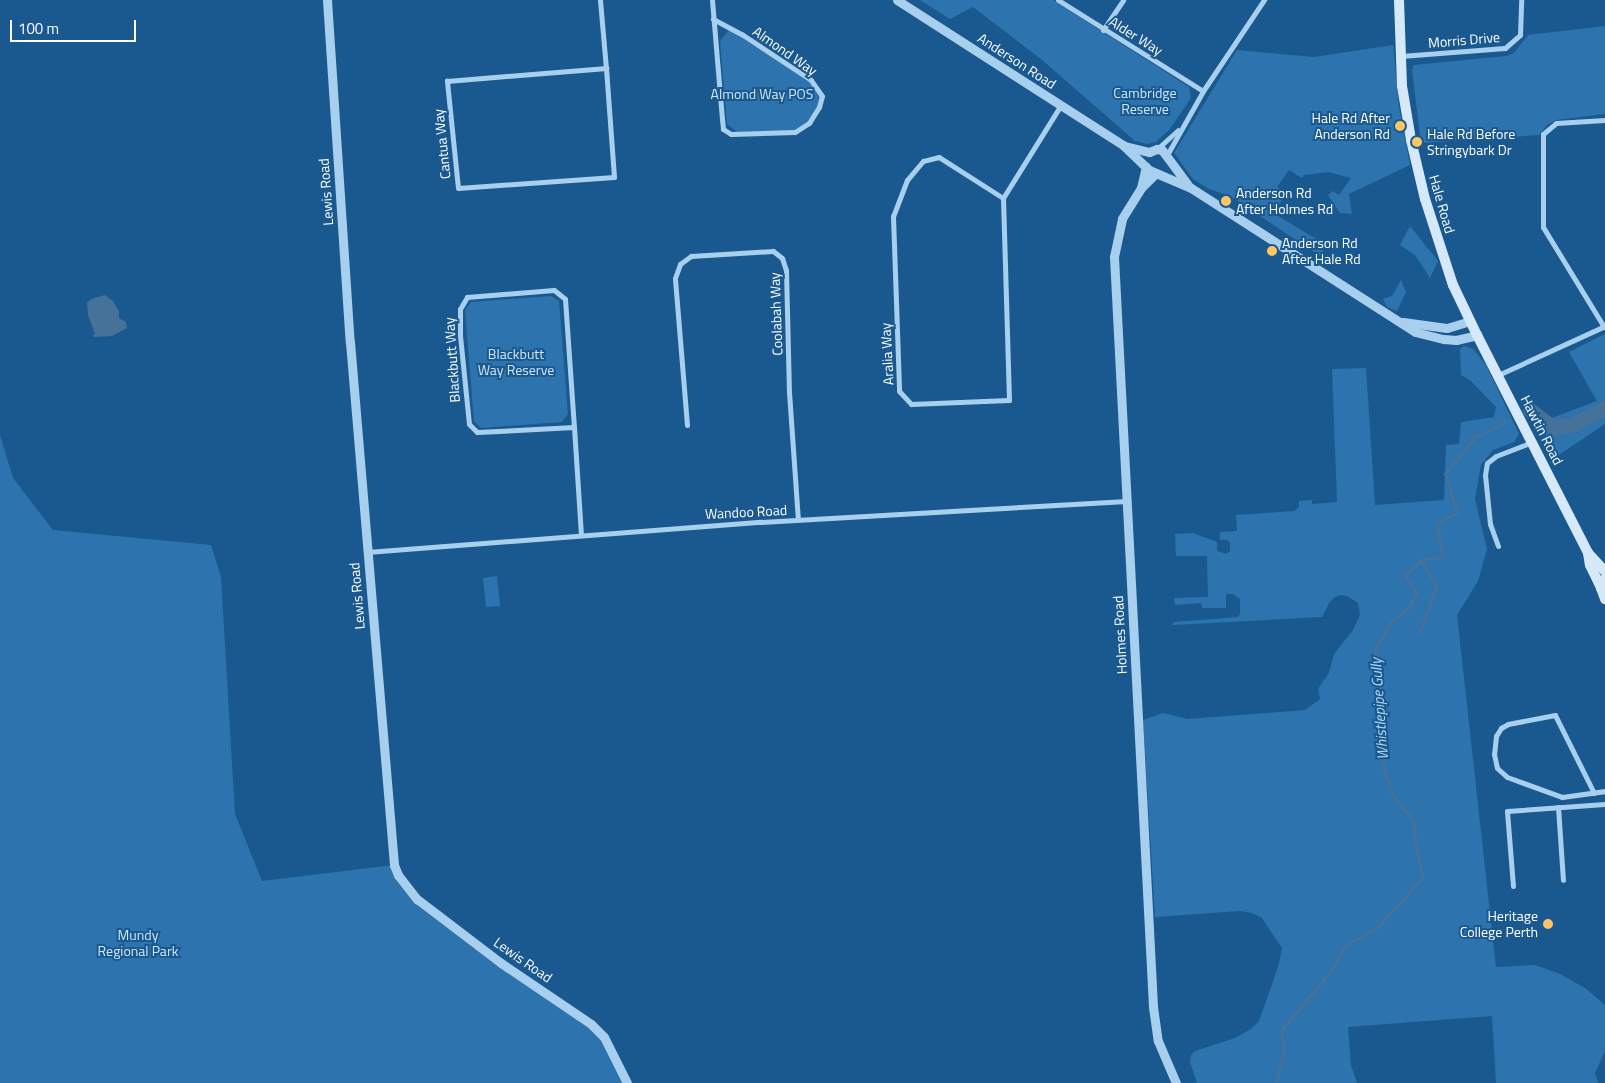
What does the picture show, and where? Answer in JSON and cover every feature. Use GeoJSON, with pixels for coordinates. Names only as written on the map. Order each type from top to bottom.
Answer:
{"type":"FeatureCollection","features":[{"type":"Feature","properties":{"kind":"main road","name":"Hale Road"},"geometry":{"type":"LineString","coordinates":[[1399,0],[1400,56],[1404,101],[1411,140],[1425,199],[1454,285],[1470,321]]}},
{"type":"Feature","properties":{"kind":"main road","name":"Hawtin Road"},"geometry":{"type":"LineString","coordinates":[[1470,321],[1588,553],[1590,565],[1603,584],[1605,599]]}},
{"type":"Feature","properties":{"kind":"main road","name":"Hawtin Road"},"geometry":{"type":"LineString","coordinates":[[1588,553],[1605,571]]}},
{"type":"Feature","properties":{"kind":"street","name":"Lewis Road"},"geometry":{"type":"LineString","coordinates":[[328,0],[350,342],[394,865],[398,875],[417,900],[501,963],[591,1024],[604,1037],[627,1083]]}},
{"type":"Feature","properties":{"kind":"street","name":"Cantua Way"},"geometry":{"type":"LineString","coordinates":[[600,0],[606,68],[614,177],[458,188],[447,81],[606,68]]}},
{"type":"Feature","properties":{"kind":"street","name":"Almond Way"},"geometry":{"type":"LineString","coordinates":[[712,0],[713,19],[723,129],[731,134],[795,132],[809,123],[819,108],[822,96],[811,80],[743,35],[713,19]]}},
{"type":"Feature","properties":{"kind":"street","name":"Anderson Road"},"geometry":{"type":"LineString","coordinates":[[897,0],[1123,146],[1156,173],[1191,188],[1415,332],[1433,338],[1456,340],[1477,335]]}},
{"type":"Feature","properties":{"kind":"street","name":"Alder Way"},"geometry":{"type":"LineString","coordinates":[[1058,0],[1203,90]]}},
{"type":"Feature","properties":{"kind":"street"},"geometry":{"type":"LineString","coordinates":[[1104,30],[1123,0]]}},
{"type":"Feature","properties":{"kind":"street"},"geometry":{"type":"LineString","coordinates":[[1156,173],[1166,168],[1168,156],[1182,126],[1203,90],[1264,0]]}},
{"type":"Feature","properties":{"kind":"street","name":"Morris Drive"},"geometry":{"type":"LineString","coordinates":[[1400,56],[1505,48],[1520,35],[1521,0]]}},
{"type":"Feature","properties":{"kind":"street"},"geometry":{"type":"LineString","coordinates":[[1003,198],[1061,105]]}},
{"type":"Feature","properties":{"kind":"street"},"geometry":{"type":"LineString","coordinates":[[1498,375],[1604,326],[1544,227],[1543,134],[1556,123],[1605,120]]}},
{"type":"Feature","properties":{"kind":"street"},"geometry":{"type":"LineString","coordinates":[[1146,166],[1145,159],[1153,150],[1182,126]]}},
{"type":"Feature","properties":{"kind":"street","name":"Anderson Road"},"geometry":{"type":"LineString","coordinates":[[1123,146],[1153,150],[1168,156],[1191,188]]}},
{"type":"Feature","properties":{"kind":"street","name":"Aralia Way"},"geometry":{"type":"LineString","coordinates":[[939,157],[1003,198],[1009,400],[911,404],[900,391],[893,216],[907,180],[923,161],[939,157]]}},
{"type":"Feature","properties":{"kind":"street","name":"Holmes Road"},"geometry":{"type":"LineString","coordinates":[[1141,188],[1146,166]]}},
{"type":"Feature","properties":{"kind":"street","name":"Holmes Road"},"geometry":{"type":"LineString","coordinates":[[1156,173],[1141,188],[1122,219],[1114,257],[1152,1007],[1158,1041],[1176,1083]]}},
{"type":"Feature","properties":{"kind":"street","name":"Coolabah Way"},"geometry":{"type":"LineString","coordinates":[[687,425],[675,278],[680,264],[691,256],[773,251],[782,258],[786,270],[789,392],[798,520]]}},
{"type":"Feature","properties":{"kind":"street","name":"Blackbutt Way"},"geometry":{"type":"LineString","coordinates":[[574,427],[478,432],[469,424],[460,334],[460,310],[468,297],[554,290],[565,299],[574,427],[581,535]]}},
{"type":"Feature","properties":{"kind":"street","name":"Anderson Road"},"geometry":{"type":"LineString","coordinates":[[1400,322],[1447,328],[1470,321]]}},
{"type":"Feature","properties":{"kind":"street"},"geometry":{"type":"LineString","coordinates":[[1498,546],[1490,524],[1485,475],[1488,463],[1496,456],[1533,442]]}},
{"type":"Feature","properties":{"kind":"street","name":"Wandoo Road"},"geometry":{"type":"LineString","coordinates":[[367,552],[798,520],[1126,501]]}},
{"type":"Feature","properties":{"kind":"street"},"geometry":{"type":"LineString","coordinates":[[1594,793],[1555,715],[1508,724],[1501,728],[1496,736],[1494,754],[1501,774],[1562,797],[1594,793],[1605,791]]}},
{"type":"Feature","properties":{"kind":"street"},"geometry":{"type":"LineString","coordinates":[[1513,886],[1507,811],[1605,804]]}},
{"type":"Feature","properties":{"kind":"street"},"geometry":{"type":"LineString","coordinates":[[1558,807],[1563,880]]}},
{"type":"Feature","properties":{"kind":"green space","name":"Cambridge Reserve"},"geometry":{"type":"Polygon","coordinates":[[[920,0],[1053,0],[1189,87],[1191,98],[1170,129],[1156,142],[1147,144],[1135,141],[1041,59],[973,7],[950,19],[920,0]]]}},
{"type":"Feature","properties":{"kind":"green space"},"geometry":{"type":"Polygon","coordinates":[[[1605,26],[1605,114],[1556,120],[1547,125],[1539,135],[1421,143],[1412,70],[1414,65],[1506,56],[1514,53],[1528,35],[1605,26]]]}},
{"type":"Feature","properties":{"kind":"green space","name":"Almond Way POS"},"geometry":{"type":"Polygon","coordinates":[[[734,30],[811,80],[822,96],[809,123],[795,132],[737,132],[727,124],[720,41],[728,31],[734,30]]]}},
{"type":"Feature","properties":{"kind":"green space"},"geometry":{"type":"Polygon","coordinates":[[[1393,45],[1399,107],[1410,165],[1349,194],[1352,214],[1340,213],[1328,195],[1333,191],[1339,195],[1351,178],[1328,172],[1304,175],[1302,178],[1289,170],[1277,187],[1287,193],[1273,213],[1326,245],[1320,256],[1230,196],[1209,189],[1193,179],[1174,153],[1237,50],[1314,57],[1393,45]]]}},
{"type":"Feature","properties":{"kind":"green space"},"geometry":{"type":"Polygon","coordinates":[[[1410,226],[1438,261],[1430,278],[1415,255],[1400,245],[1410,226]]]}},
{"type":"Feature","properties":{"kind":"green space"},"geometry":{"type":"Polygon","coordinates":[[[1401,280],[1406,292],[1397,311],[1387,307],[1383,299],[1392,296],[1401,280]]]}},
{"type":"Feature","properties":{"kind":"green space","name":"Blackbutt Way Reserve"},"geometry":{"type":"Polygon","coordinates":[[[551,296],[559,301],[568,414],[562,422],[481,428],[474,421],[465,310],[471,302],[551,296]]]}},
{"type":"Feature","properties":{"kind":"green space"},"geometry":{"type":"Polygon","coordinates":[[[1605,334],[1605,424],[1559,455],[1538,423],[1597,401],[1569,352],[1605,334]]]}},
{"type":"Feature","properties":{"kind":"green space"},"geometry":{"type":"Polygon","coordinates":[[[1464,346],[1473,349],[1486,365],[1519,434],[1514,442],[1493,450],[1481,465],[1475,499],[1487,549],[1478,581],[1457,615],[1496,967],[1535,965],[1560,974],[1585,988],[1605,1005],[1605,1051],[1595,1073],[1598,1083],[1496,1083],[1492,1016],[1348,1027],[1351,1065],[1357,1083],[1197,1083],[1190,1062],[1191,1055],[1195,1051],[1235,1038],[1251,1029],[1259,1021],[1278,967],[1282,948],[1261,917],[1252,913],[1240,911],[1155,917],[1143,720],[1163,713],[1187,719],[1305,710],[1320,699],[1318,689],[1329,673],[1334,654],[1353,630],[1360,615],[1358,603],[1347,596],[1341,595],[1335,597],[1329,603],[1322,617],[1173,625],[1173,622],[1238,617],[1240,614],[1240,599],[1233,594],[1226,594],[1226,608],[1202,608],[1201,603],[1175,605],[1174,598],[1208,597],[1207,556],[1176,556],[1175,534],[1193,533],[1217,542],[1217,551],[1226,554],[1230,551],[1230,543],[1227,540],[1220,540],[1220,532],[1237,531],[1236,515],[1294,511],[1299,507],[1299,501],[1312,500],[1312,504],[1337,502],[1332,369],[1366,368],[1375,505],[1444,500],[1446,445],[1459,444],[1461,422],[1494,417],[1496,407],[1471,381],[1461,375],[1460,349],[1464,346]]]}},
{"type":"Feature","properties":{"kind":"green space","name":"Mundy Regional Park"},"geometry":{"type":"Polygon","coordinates":[[[0,435],[13,478],[53,530],[211,545],[221,577],[235,814],[262,881],[394,865],[417,899],[591,1024],[627,1083],[0,1083],[0,435]]]}},
{"type":"Feature","properties":{"kind":"green space"},"geometry":{"type":"Polygon","coordinates":[[[497,576],[500,606],[486,607],[483,578],[497,576]]]}},
{"type":"Feature","properties":{"kind":"shaded area"},"geometry":{"type":"Polygon","coordinates":[[[105,295],[113,301],[119,312],[119,318],[126,322],[127,328],[112,336],[95,337],[93,336],[95,334],[88,315],[87,303],[91,299],[105,295]]]}},
{"type":"Feature","properties":{"kind":"waterway"},"geometry":{"type":"LineString","coordinates":[[1530,410],[1555,427],[1572,425],[1605,408]]}},
{"type":"Feature","properties":{"kind":"waterway"},"geometry":{"type":"LineString","coordinates":[[1420,633],[1436,586],[1421,560],[1442,557],[1437,523],[1457,513],[1445,474],[1475,437],[1504,423]]}},
{"type":"Feature","properties":{"kind":"waterway","name":"Whistlepipe Gully"},"geometry":{"type":"LineString","coordinates":[[1276,1083],[1284,1048],[1281,1031],[1332,970],[1345,946],[1378,927],[1423,877],[1416,848],[1413,820],[1393,796],[1383,767],[1383,727],[1375,650],[1391,622],[1407,609],[1417,594],[1405,575],[1421,560]]}},
{"type":"Feature","properties":{"kind":"place","name":"Hale Rd After Anderson Rd"},"geometry":{"type":"Point","coordinates":[1400,126]}},
{"type":"Feature","properties":{"kind":"place","name":"Hale Rd Before Stringybark Dr"},"geometry":{"type":"Point","coordinates":[1417,142]}},
{"type":"Feature","properties":{"kind":"place","name":"Anderson Rd After Holmes Rd"},"geometry":{"type":"Point","coordinates":[1226,201]}},
{"type":"Feature","properties":{"kind":"place","name":"Anderson Rd After Hale Rd"},"geometry":{"type":"Point","coordinates":[1272,251]}},
{"type":"Feature","properties":{"kind":"place","name":"Heritage College Perth"},"geometry":{"type":"Point","coordinates":[1548,924]}}]}
